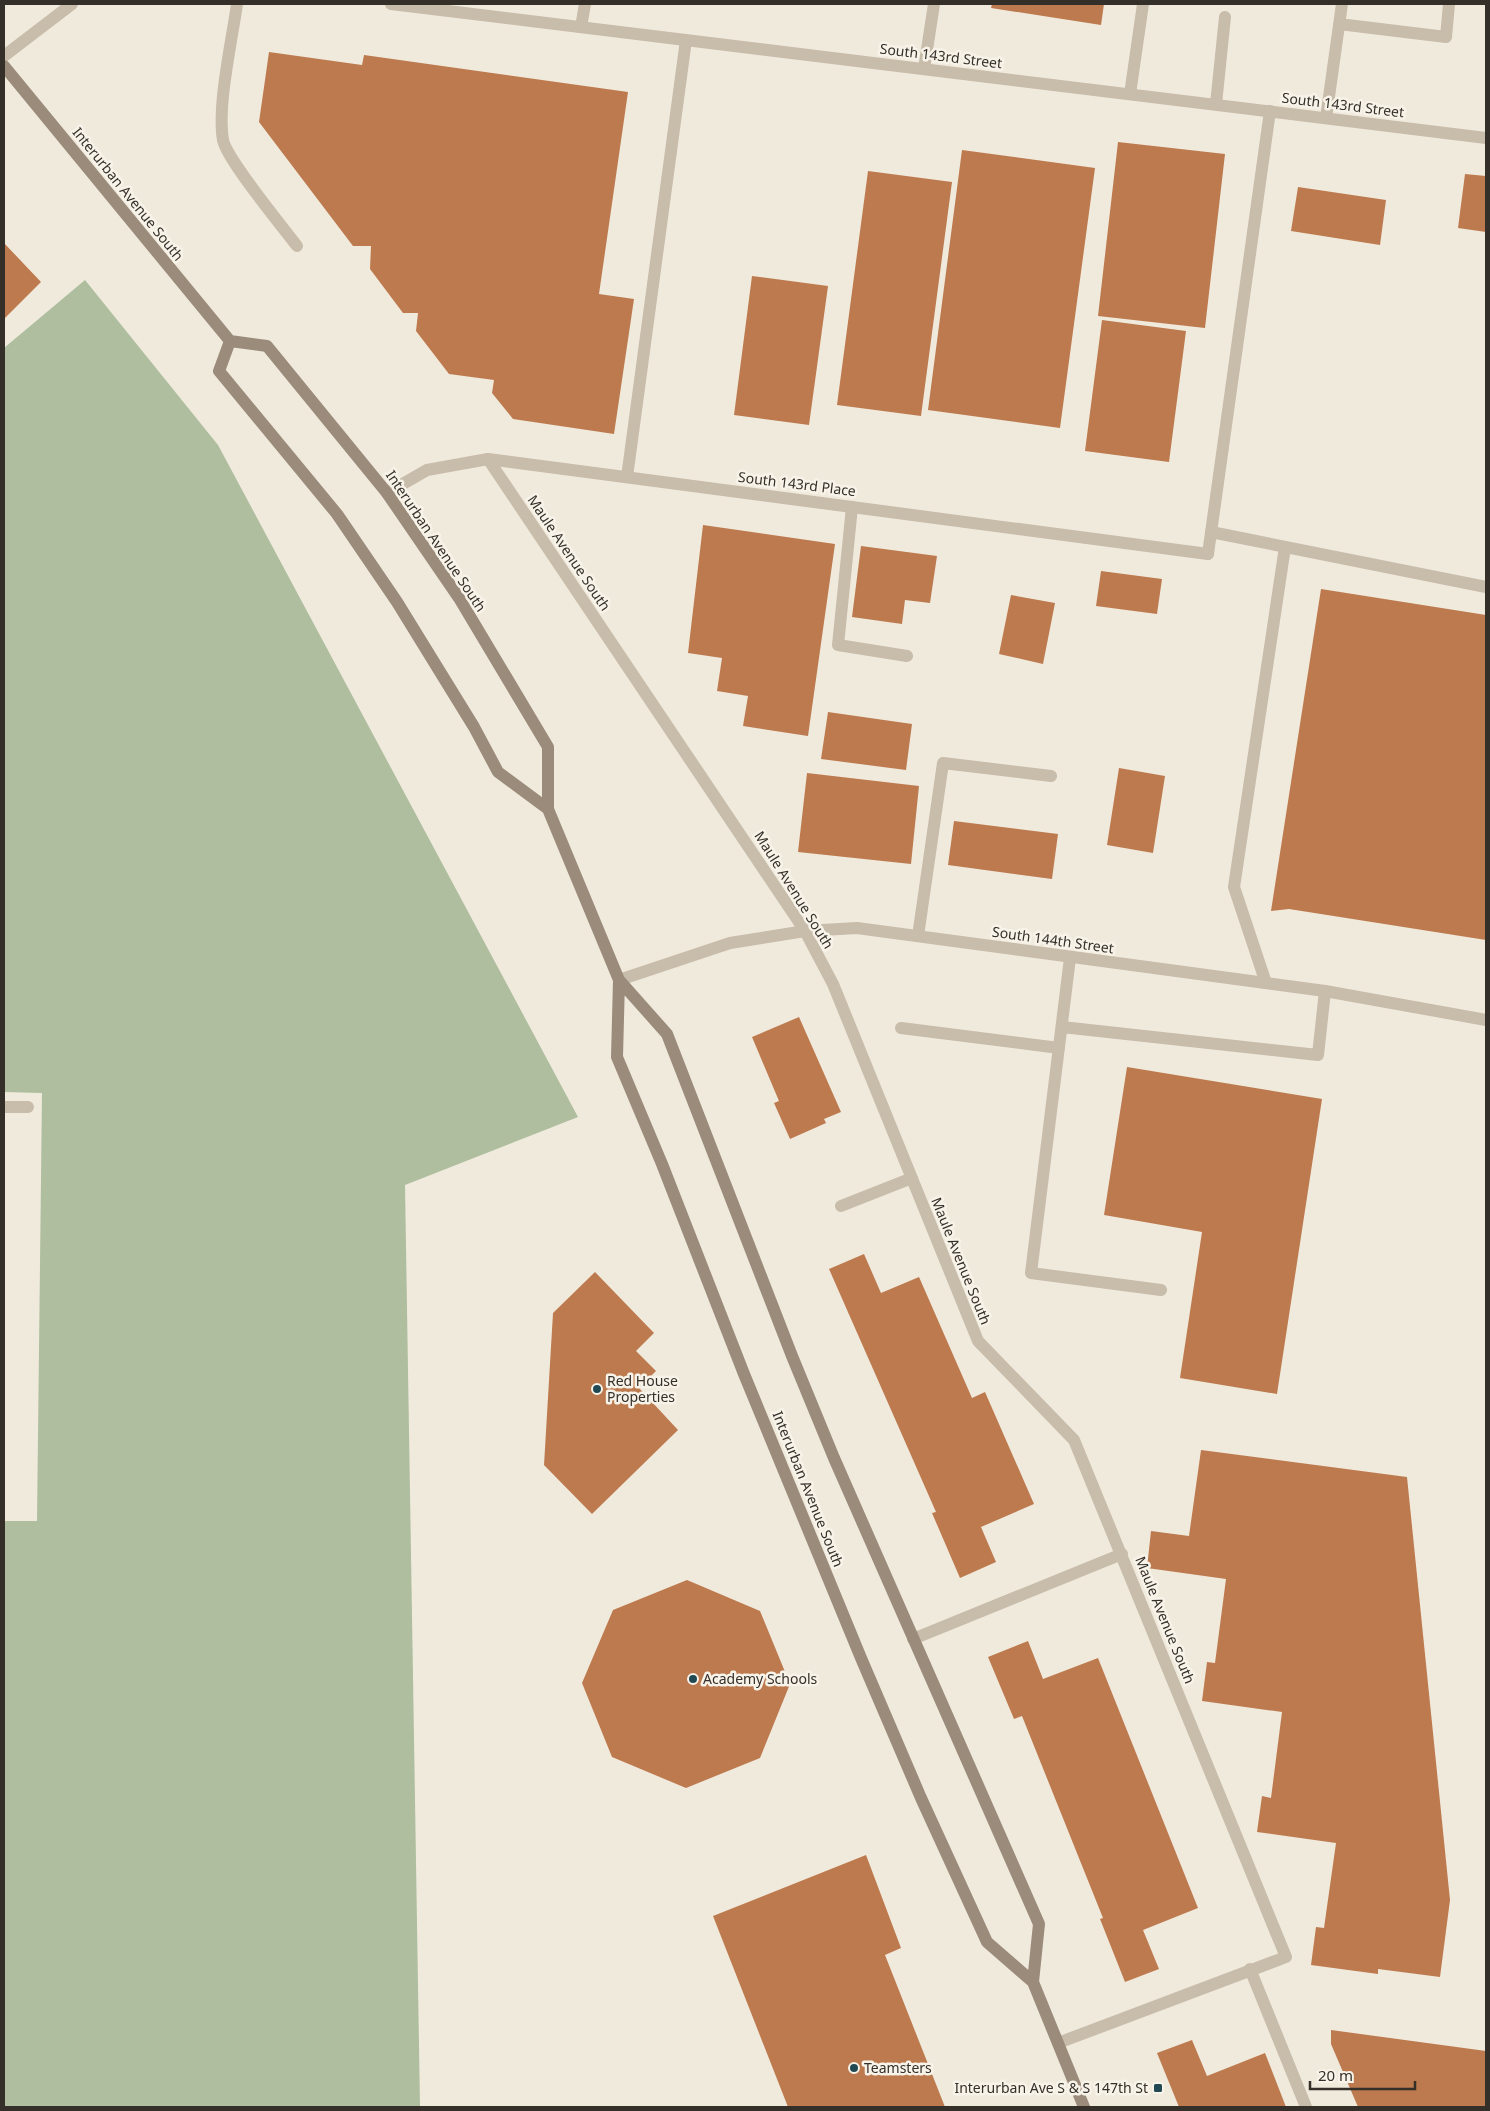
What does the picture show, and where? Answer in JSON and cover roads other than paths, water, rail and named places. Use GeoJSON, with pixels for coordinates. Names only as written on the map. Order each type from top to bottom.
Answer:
{"type":"FeatureCollection","features":[{"type":"Feature","properties":{"kind":"main road","name":"Interurban Avenue South"},"geometry":{"type":"LineString","coordinates":[[4,66],[230,341],[267,346],[388,493],[459,598],[548,747],[548,809],[619,980],[666,1034],[792,1356],[913,1639],[1039,1924],[1033,1982]]}},
{"type":"Feature","properties":{"kind":"main road"},"geometry":{"type":"LineString","coordinates":[[230,341],[219,371],[337,514],[402,610],[474,727],[498,772],[548,809]]}},
{"type":"Feature","properties":{"kind":"main road","name":"Interurban Avenue South"},"geometry":{"type":"LineString","coordinates":[[619,980],[617,1057],[861,1658],[986,1942],[1033,1982],[1084,2107]]}},
{"type":"Feature","properties":{"kind":"street"},"geometry":{"type":"LineString","coordinates":[[4,56],[72,4]]}},
{"type":"Feature","properties":{"kind":"street"},"geometry":{"type":"LineString","coordinates":[[237,4],[224,96],[223,141],[236,164],[297,246]]}},
{"type":"Feature","properties":{"kind":"street","name":"South 143rd Street"},"geometry":{"type":"LineString","coordinates":[[391,4],[1486,138]]}},
{"type":"Feature","properties":{"kind":"street"},"geometry":{"type":"LineString","coordinates":[[582,27],[585,4]]}},
{"type":"Feature","properties":{"kind":"street"},"geometry":{"type":"LineString","coordinates":[[924,69],[934,4]]}},
{"type":"Feature","properties":{"kind":"street"},"geometry":{"type":"LineString","coordinates":[[1130,94],[1143,4]]}},
{"type":"Feature","properties":{"kind":"street"},"geometry":{"type":"LineString","coordinates":[[1326,118],[1342,4]]}},
{"type":"Feature","properties":{"kind":"street"},"geometry":{"type":"LineString","coordinates":[[1339,24],[1446,37],[1449,4]]}},
{"type":"Feature","properties":{"kind":"street"},"geometry":{"type":"LineString","coordinates":[[1216,104],[1225,16]]}},
{"type":"Feature","properties":{"kind":"street"},"geometry":{"type":"LineString","coordinates":[[627,477],[686,40]]}},
{"type":"Feature","properties":{"kind":"street"},"geometry":{"type":"LineString","coordinates":[[1270,111],[1212,532],[1486,587]]}},
{"type":"Feature","properties":{"kind":"street","name":"South 143rd Place"},"geometry":{"type":"LineString","coordinates":[[388,493],[427,470],[488,459],[1208,554],[1212,532]]}},
{"type":"Feature","properties":{"kind":"street","name":"Maule Avenue South"},"geometry":{"type":"LineString","coordinates":[[488,459],[805,930],[834,984],[978,1341],[1074,1440],[1286,1957],[1250,1969]]}},
{"type":"Feature","properties":{"kind":"street"},"geometry":{"type":"LineString","coordinates":[[852,507],[838,645],[907,656]]}},
{"type":"Feature","properties":{"kind":"street"},"geometry":{"type":"LineString","coordinates":[[1266,983],[1234,886],[1285,546]]}},
{"type":"Feature","properties":{"kind":"street"},"geometry":{"type":"LineString","coordinates":[[918,936],[943,763],[1051,776]]}},
{"type":"Feature","properties":{"kind":"street","name":"South 144th Street"},"geometry":{"type":"LineString","coordinates":[[619,980],[730,943],[805,930],[857,928],[1266,983],[1486,1020]]}},
{"type":"Feature","properties":{"kind":"street"},"geometry":{"type":"LineString","coordinates":[[1070,958],[1031,1274],[1161,1290]]}},
{"type":"Feature","properties":{"kind":"street"},"geometry":{"type":"LineString","coordinates":[[1062,1027],[1318,1055],[1325,992]]}},
{"type":"Feature","properties":{"kind":"street"},"geometry":{"type":"LineString","coordinates":[[902,1028],[1059,1048]]}},
{"type":"Feature","properties":{"kind":"street"},"geometry":{"type":"LineString","coordinates":[[4,1107],[28,1107]]}},
{"type":"Feature","properties":{"kind":"street"},"geometry":{"type":"LineString","coordinates":[[841,1206],[912,1178]]}},
{"type":"Feature","properties":{"kind":"street"},"geometry":{"type":"LineString","coordinates":[[913,1639],[1122,1554]]}},
{"type":"Feature","properties":{"kind":"street"},"geometry":{"type":"LineString","coordinates":[[1058,2043],[1250,1969],[1306,2107]]}},
{"type":"Feature","properties":{"kind":"place","name":"Red House Properties"},"geometry":{"type":"Point","coordinates":[597,1389]}},
{"type":"Feature","properties":{"kind":"place","name":"Academy Schools"},"geometry":{"type":"Point","coordinates":[693,1679]}},
{"type":"Feature","properties":{"kind":"place","name":"Teamsters"},"geometry":{"type":"Point","coordinates":[854,2068]}},
{"type":"Feature","properties":{"kind":"place","name":"Interurban Ave S & S 147th St"},"geometry":{"type":"Point","coordinates":[1158,2088]}}]}
